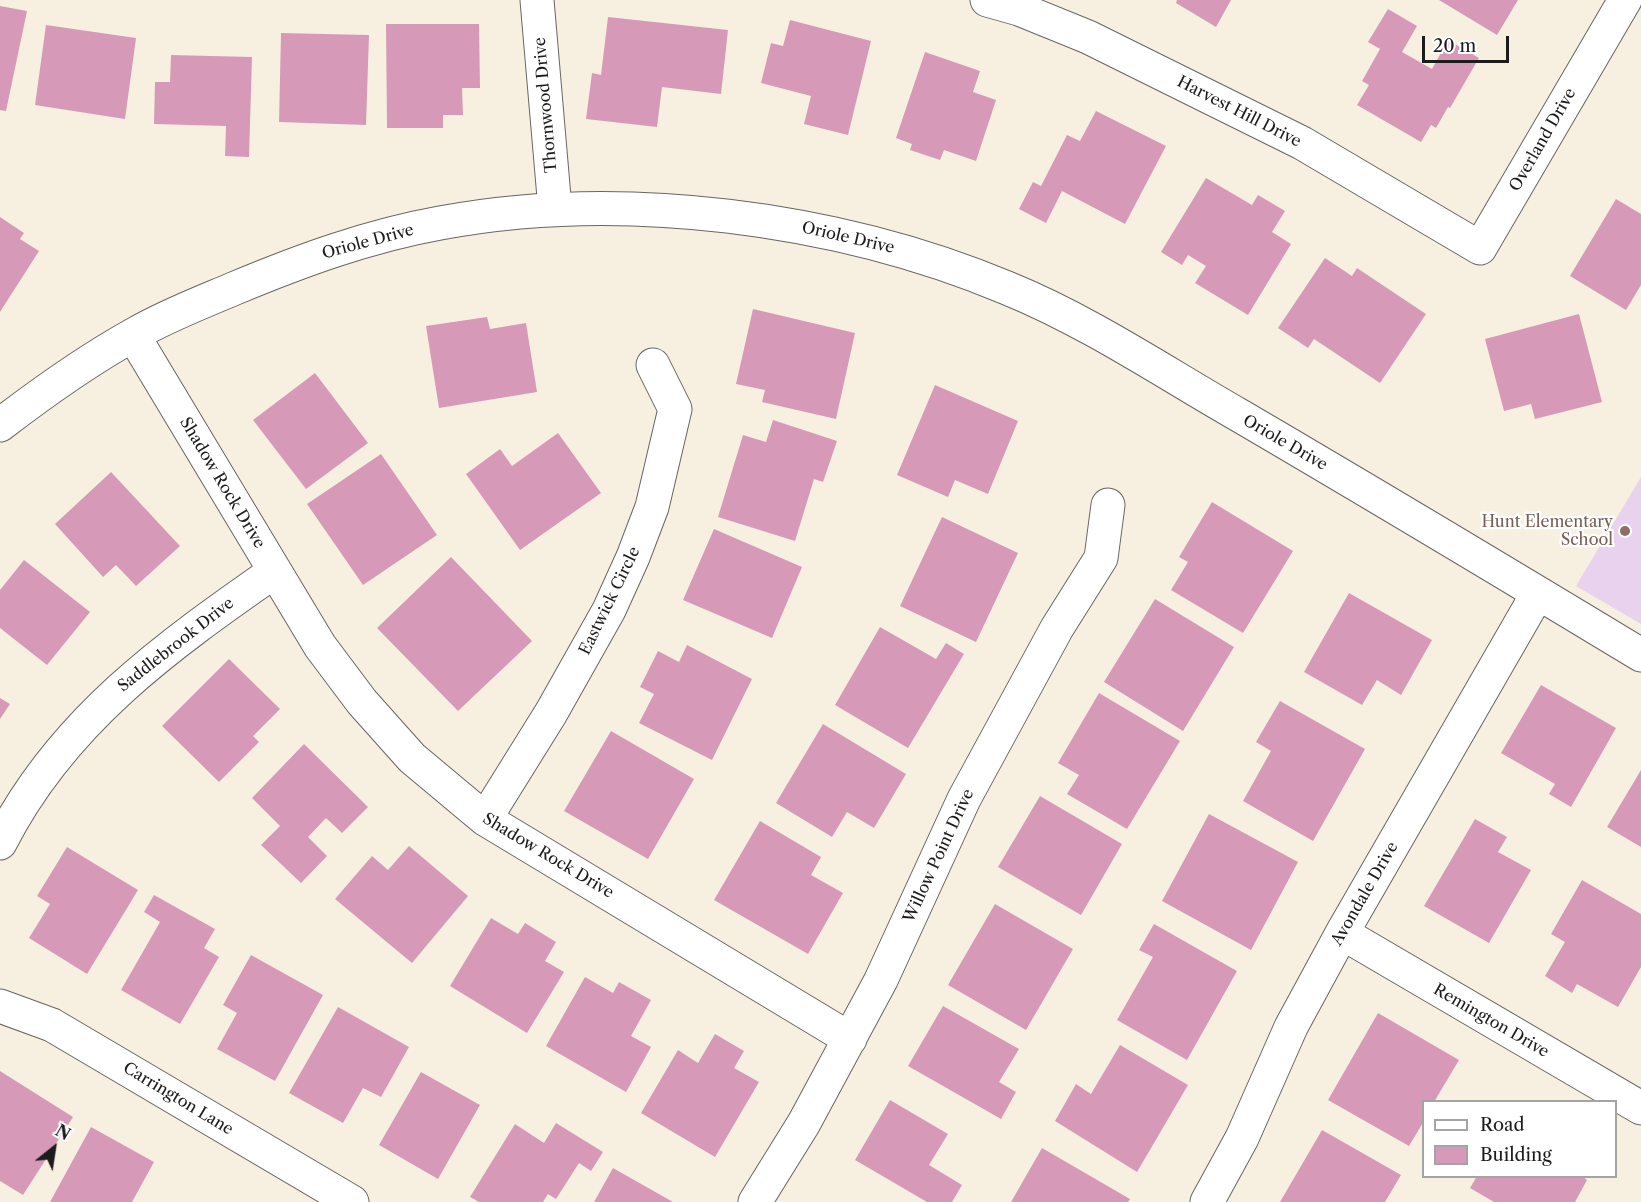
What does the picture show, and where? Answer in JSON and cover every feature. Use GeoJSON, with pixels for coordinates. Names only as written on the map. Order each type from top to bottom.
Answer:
{"type":"FeatureCollection","features":[{"type":"Feature","properties":{"kind":"street","name":"Thornwood Drive"},"geometry":{"type":"LineString","coordinates":[[537,0],[555,209]]}},
{"type":"Feature","properties":{"kind":"street","name":"Harvest Hill Drive"},"geometry":{"type":"LineString","coordinates":[[987,0],[1020,4],[1302,143],[1480,248]]}},
{"type":"Feature","properties":{"kind":"street","name":"Overland Drive"},"geometry":{"type":"LineString","coordinates":[[1480,248],[1625,0]]}},
{"type":"Feature","properties":{"kind":"street","name":"Oriole Drive"},"geometry":{"type":"LineString","coordinates":[[0,425],[41,394],[133,335],[181,311],[298,262],[366,241],[438,223],[555,209],[711,213],[798,226],[873,243],[947,265],[999,285],[1071,318],[1641,655]]}},
{"type":"Feature","properties":{"kind":"street","name":"Shadow Rock Drive"},"geometry":{"type":"LineString","coordinates":[[133,335],[320,646],[362,702],[412,758],[485,819],[850,1039]]}},
{"type":"Feature","properties":{"kind":"street","name":"Eastwick Circle"},"geometry":{"type":"LineString","coordinates":[[485,819],[551,713],[609,610],[648,517],[675,409],[653,365]]}},
{"type":"Feature","properties":{"kind":"street","name":"Willow Point Drive"},"geometry":{"type":"LineString","coordinates":[[755,1202],[804,1123],[882,980],[964,799],[1057,628],[1101,558],[1108,505]]}},
{"type":"Feature","properties":{"kind":"street","name":"Saddlebrook Drive"},"geometry":{"type":"LineString","coordinates":[[0,843],[39,781],[80,728],[132,677],[205,620],[275,571]]}},
{"type":"Feature","properties":{"kind":"street","name":"Avondale Drive"},"geometry":{"type":"LineString","coordinates":[[1207,1202],[1242,1138],[1291,1028],[1342,933],[1538,593]]}},
{"type":"Feature","properties":{"kind":"street","name":"Remington Drive"},"geometry":{"type":"LineString","coordinates":[[1342,933],[1641,1108]]}},
{"type":"Feature","properties":{"kind":"street","name":"Carrington Lane"},"geometry":{"type":"LineString","coordinates":[[0,1006],[52,1025],[352,1202]]}},
{"type":"Feature","properties":{"kind":"shaded area","name":"Hunt Elementary School"},"geometry":{"type":"Polygon","coordinates":[[[1641,477],[1641,624],[1576,586],[1641,477]]]}},
{"type":"Feature","properties":{"kind":"building"},"geometry":{"type":"Polygon","coordinates":[[[1177,0],[1231,0],[1216,27],[1176,3],[1177,0]]]}},
{"type":"Feature","properties":{"kind":"building"},"geometry":{"type":"Polygon","coordinates":[[[1439,0],[1518,0],[1497,35],[1439,0]]]}},
{"type":"Feature","properties":{"kind":"building"},"geometry":{"type":"Polygon","coordinates":[[[0,6],[27,11],[6,111],[0,110],[0,6]]]}},
{"type":"Feature","properties":{"kind":"building"},"geometry":{"type":"Polygon","coordinates":[[[1388,9],[1417,26],[1402,52],[1432,69],[1448,40],[1479,58],[1450,108],[1448,107],[1436,128],[1431,125],[1421,142],[1357,105],[1369,85],[1362,81],[1380,49],[1368,42],[1388,9]]]}},
{"type":"Feature","properties":{"kind":"building"},"geometry":{"type":"Polygon","coordinates":[[[608,17],[728,30],[721,94],[662,87],[657,127],[586,119],[592,73],[601,75],[608,17]]]}},
{"type":"Feature","properties":{"kind":"building"},"geometry":{"type":"Polygon","coordinates":[[[790,20],[871,41],[848,135],[804,124],[811,96],[761,83],[771,43],[783,46],[790,20]]]}},
{"type":"Feature","properties":{"kind":"building"},"geometry":{"type":"Polygon","coordinates":[[[386,24],[479,24],[480,88],[462,88],[463,115],[443,115],[443,128],[387,128],[386,24]]]}},
{"type":"Feature","properties":{"kind":"building"},"geometry":{"type":"Polygon","coordinates":[[[46,25],[136,38],[125,119],[35,105],[46,25]]]}},
{"type":"Feature","properties":{"kind":"building"},"geometry":{"type":"Polygon","coordinates":[[[281,33],[369,35],[366,125],[279,122],[281,33]]]}},
{"type":"Feature","properties":{"kind":"building"},"geometry":{"type":"Polygon","coordinates":[[[925,52],[980,71],[973,92],[996,100],[976,161],[944,150],[940,160],[910,150],[912,144],[896,138],[925,52]]]}},
{"type":"Feature","properties":{"kind":"building"},"geometry":{"type":"Polygon","coordinates":[[[171,55],[252,57],[249,157],[225,156],[226,126],[154,124],[155,82],[170,82],[171,55]]]}},
{"type":"Feature","properties":{"kind":"building"},"geometry":{"type":"Polygon","coordinates":[[[1096,111],[1166,146],[1125,224],[1062,191],[1046,223],[1019,209],[1033,182],[1041,186],[1067,135],[1080,141],[1096,111]]]}},
{"type":"Feature","properties":{"kind":"building"},"geometry":{"type":"Polygon","coordinates":[[[1206,178],[1252,205],[1258,195],[1285,211],[1272,232],[1291,244],[1248,315],[1195,283],[1206,266],[1188,255],[1182,265],[1161,252],[1206,178]]]}},
{"type":"Feature","properties":{"kind":"building"},"geometry":{"type":"Polygon","coordinates":[[[1616,199],[1641,214],[1641,285],[1626,310],[1570,276],[1616,199]]]}},
{"type":"Feature","properties":{"kind":"building"},"geometry":{"type":"Polygon","coordinates":[[[0,217],[24,233],[20,239],[39,251],[0,312],[0,217]]]}},
{"type":"Feature","properties":{"kind":"building"},"geometry":{"type":"Polygon","coordinates":[[[1325,258],[1352,276],[1357,268],[1426,314],[1380,383],[1314,339],[1308,348],[1278,328],[1325,258]]]}},
{"type":"Feature","properties":{"kind":"building"},"geometry":{"type":"Polygon","coordinates":[[[753,309],[855,333],[836,419],[762,402],[765,390],[736,384],[753,309]]]}},
{"type":"Feature","properties":{"kind":"building"},"geometry":{"type":"Polygon","coordinates":[[[1579,314],[1602,402],[1535,419],[1531,404],[1504,411],[1485,339],[1579,314]]]}},
{"type":"Feature","properties":{"kind":"building"},"geometry":{"type":"Polygon","coordinates":[[[487,317],[490,329],[526,323],[537,392],[439,408],[426,326],[487,317]]]}},
{"type":"Feature","properties":{"kind":"building"},"geometry":{"type":"Polygon","coordinates":[[[315,373],[368,443],[306,489],[253,420],[315,373]]]}},
{"type":"Feature","properties":{"kind":"building"},"geometry":{"type":"Polygon","coordinates":[[[935,385],[1018,421],[988,494],[955,480],[948,497],[897,475],[935,385]]]}},
{"type":"Feature","properties":{"kind":"building"},"geometry":{"type":"Polygon","coordinates":[[[773,420],[837,441],[823,482],[814,479],[795,541],[718,517],[743,435],[766,442],[773,420]]]}},
{"type":"Feature","properties":{"kind":"building"},"geometry":{"type":"Polygon","coordinates":[[[558,433],[601,493],[520,550],[466,474],[500,449],[512,466],[558,433]]]}},
{"type":"Feature","properties":{"kind":"building"},"geometry":{"type":"Polygon","coordinates":[[[381,454],[437,535],[363,585],[307,504],[381,454]]]}},
{"type":"Feature","properties":{"kind":"building"},"geometry":{"type":"Polygon","coordinates":[[[111,472],[180,546],[136,586],[116,565],[103,577],[55,524],[111,472]]]}},
{"type":"Feature","properties":{"kind":"building"},"geometry":{"type":"Polygon","coordinates":[[[1212,502],[1293,551],[1243,633],[1171,590],[1188,562],[1179,557],[1212,502]]]}},
{"type":"Feature","properties":{"kind":"building"},"geometry":{"type":"Polygon","coordinates":[[[942,517],[1018,553],[976,642],[900,606],[942,517]]]}},
{"type":"Feature","properties":{"kind":"building"},"geometry":{"type":"Polygon","coordinates":[[[714,529],[802,567],[772,638],[683,600],[714,529]]]}},
{"type":"Feature","properties":{"kind":"building"},"geometry":{"type":"Polygon","coordinates":[[[451,557],[532,641],[458,711],[377,628],[451,557]]]}},
{"type":"Feature","properties":{"kind":"building"},"geometry":{"type":"Polygon","coordinates":[[[24,560],[90,612],[47,665],[0,628],[0,590],[24,560]]]}},
{"type":"Feature","properties":{"kind":"building"},"geometry":{"type":"Polygon","coordinates":[[[1349,593],[1432,640],[1401,695],[1377,680],[1362,705],[1304,672],[1349,593]]]}},
{"type":"Feature","properties":{"kind":"building"},"geometry":{"type":"Polygon","coordinates":[[[1155,599],[1234,647],[1183,731],[1104,682],[1155,599]]]}},
{"type":"Feature","properties":{"kind":"building"},"geometry":{"type":"Polygon","coordinates":[[[880,627],[936,659],[946,643],[964,654],[908,748],[835,705],[880,627]]]}},
{"type":"Feature","properties":{"kind":"building"},"geometry":{"type":"Polygon","coordinates":[[[687,645],[752,679],[712,760],[639,723],[654,694],[640,687],[658,651],[679,662],[687,645]]]}},
{"type":"Feature","properties":{"kind":"building"},"geometry":{"type":"Polygon","coordinates":[[[229,659],[280,709],[253,736],[259,742],[219,782],[162,726],[229,659]]]}},
{"type":"Feature","properties":{"kind":"building"},"geometry":{"type":"Polygon","coordinates":[[[1541,685],[1616,728],[1571,807],[1549,794],[1555,784],[1501,753],[1541,685]]]}},
{"type":"Feature","properties":{"kind":"building"},"geometry":{"type":"Polygon","coordinates":[[[1099,693],[1180,741],[1127,829],[1067,794],[1079,775],[1058,763],[1099,693]]]}},
{"type":"Feature","properties":{"kind":"building"},"geometry":{"type":"Polygon","coordinates":[[[0,698],[10,704],[0,719],[0,698]]]}},
{"type":"Feature","properties":{"kind":"building"},"geometry":{"type":"Polygon","coordinates":[[[1280,701],[1365,749],[1313,841],[1243,801],[1271,751],[1256,742],[1280,701]]]}},
{"type":"Feature","properties":{"kind":"building"},"geometry":{"type":"Polygon","coordinates":[[[823,724],[906,774],[874,828],[847,812],[832,837],[776,803],[823,724]]]}},
{"type":"Feature","properties":{"kind":"building"},"geometry":{"type":"Polygon","coordinates":[[[611,731],[694,779],[648,859],[564,811],[611,731]]]}},
{"type":"Feature","properties":{"kind":"building"},"geometry":{"type":"Polygon","coordinates":[[[304,744],[368,807],[342,833],[326,818],[308,837],[327,856],[301,883],[261,845],[280,826],[252,798],[304,744]]]}},
{"type":"Feature","properties":{"kind":"building"},"geometry":{"type":"Polygon","coordinates":[[[1641,770],[1641,847],[1607,827],[1641,770]]]}},
{"type":"Feature","properties":{"kind":"building"},"geometry":{"type":"Polygon","coordinates":[[[1040,796],[1122,844],[1081,915],[998,867],[1040,796]]]}},
{"type":"Feature","properties":{"kind":"building"},"geometry":{"type":"Polygon","coordinates":[[[1209,814],[1298,862],[1251,950],[1162,901],[1209,814]]]}},
{"type":"Feature","properties":{"kind":"building"},"geometry":{"type":"Polygon","coordinates":[[[1475,819],[1507,837],[1498,852],[1531,870],[1489,943],[1424,906],[1475,819]]]}},
{"type":"Feature","properties":{"kind":"building"},"geometry":{"type":"Polygon","coordinates":[[[760,821],[821,857],[811,875],[843,893],[808,954],[714,900],[760,821]]]}},
{"type":"Feature","properties":{"kind":"building"},"geometry":{"type":"Polygon","coordinates":[[[409,846],[468,896],[412,963],[335,899],[372,856],[388,870],[409,846]]]}},
{"type":"Feature","properties":{"kind":"building"},"geometry":{"type":"Polygon","coordinates":[[[67,847],[138,890],[87,974],[29,938],[50,904],[37,896],[67,847]]]}},
{"type":"Feature","properties":{"kind":"building"},"geometry":{"type":"Polygon","coordinates":[[[1582,880],[1641,914],[1641,967],[1618,1007],[1577,984],[1572,993],[1545,976],[1565,942],[1551,934],[1582,880]]]}},
{"type":"Feature","properties":{"kind":"building"},"geometry":{"type":"Polygon","coordinates":[[[154,895],[215,929],[204,948],[219,957],[180,1024],[121,990],[160,922],[144,912],[154,895]]]}},
{"type":"Feature","properties":{"kind":"building"},"geometry":{"type":"Polygon","coordinates":[[[995,904],[1073,949],[1026,1030],[948,985],[995,904]]]}},
{"type":"Feature","properties":{"kind":"building"},"geometry":{"type":"Polygon","coordinates":[[[491,918],[518,934],[525,923],[556,942],[545,961],[564,972],[527,1033],[450,986],[491,918]]]}},
{"type":"Feature","properties":{"kind":"building"},"geometry":{"type":"Polygon","coordinates":[[[1154,924],[1237,971],[1187,1060],[1117,1020],[1153,957],[1139,950],[1154,924]]]}},
{"type":"Feature","properties":{"kind":"building"},"geometry":{"type":"Polygon","coordinates":[[[251,955],[323,995],[275,1081],[217,1049],[237,1013],[223,1005],[251,955]]]}},
{"type":"Feature","properties":{"kind":"building"},"geometry":{"type":"Polygon","coordinates":[[[585,977],[613,993],[619,982],[651,1000],[631,1036],[651,1047],[626,1092],[546,1046],[585,977]]]}},
{"type":"Feature","properties":{"kind":"building"},"geometry":{"type":"Polygon","coordinates":[[[943,1006],[1019,1049],[999,1082],[1016,1092],[1001,1119],[908,1066],[943,1006]]]}},
{"type":"Feature","properties":{"kind":"building"},"geometry":{"type":"Polygon","coordinates":[[[338,1007],[409,1047],[381,1097],[363,1088],[343,1123],[289,1093],[338,1007]]]}},
{"type":"Feature","properties":{"kind":"building"},"geometry":{"type":"Polygon","coordinates":[[[1378,1013],[1459,1060],[1435,1100],[1422,1100],[1422,1124],[1409,1146],[1328,1100],[1378,1013]]]}},
{"type":"Feature","properties":{"kind":"building"},"geometry":{"type":"Polygon","coordinates":[[[715,1034],[744,1051],[734,1068],[759,1082],[715,1157],[641,1113],[678,1050],[698,1063],[715,1034]]]}},
{"type":"Feature","properties":{"kind":"building"},"geometry":{"type":"Polygon","coordinates":[[[1120,1045],[1188,1085],[1137,1172],[1055,1121],[1076,1084],[1091,1094],[1120,1045]]]}},
{"type":"Feature","properties":{"kind":"building"},"geometry":{"type":"Polygon","coordinates":[[[0,1071],[73,1117],[23,1195],[0,1181],[0,1071]]]}},
{"type":"Feature","properties":{"kind":"building"},"geometry":{"type":"Polygon","coordinates":[[[421,1072],[480,1105],[438,1179],[379,1145],[421,1072]]]}},
{"type":"Feature","properties":{"kind":"building"},"geometry":{"type":"Polygon","coordinates":[[[890,1100],[948,1134],[929,1165],[962,1185],[952,1202],[927,1202],[855,1160],[890,1100]]]}},
{"type":"Feature","properties":{"kind":"building"},"geometry":{"type":"Polygon","coordinates":[[[556,1123],[603,1152],[591,1171],[579,1163],[556,1199],[548,1194],[543,1202],[479,1202],[470,1197],[515,1124],[544,1143],[556,1123]]]}},
{"type":"Feature","properties":{"kind":"building"},"geometry":{"type":"Polygon","coordinates":[[[91,1127],[154,1162],[132,1202],[50,1202],[91,1127]]]}},
{"type":"Feature","properties":{"kind":"building"},"geometry":{"type":"Polygon","coordinates":[[[1322,1130],[1401,1175],[1385,1202],[1280,1202],[1322,1130]]]}},
{"type":"Feature","properties":{"kind":"building"},"geometry":{"type":"Polygon","coordinates":[[[1042,1148],[1130,1199],[1128,1202],[1011,1202],[1042,1148]]]}},
{"type":"Feature","properties":{"kind":"building"},"geometry":{"type":"Polygon","coordinates":[[[613,1168],[673,1202],[594,1202],[613,1168]]]}},
{"type":"Feature","properties":{"kind":"building"},"geometry":{"type":"Polygon","coordinates":[[[1476,1178],[1584,1178],[1587,1180],[1575,1202],[1494,1202],[1470,1188],[1476,1178]]]}},
{"type":"Feature","properties":{"kind":"place","name":"Hunt Elementary School"},"geometry":{"type":"Point","coordinates":[1625,531]}}]}
